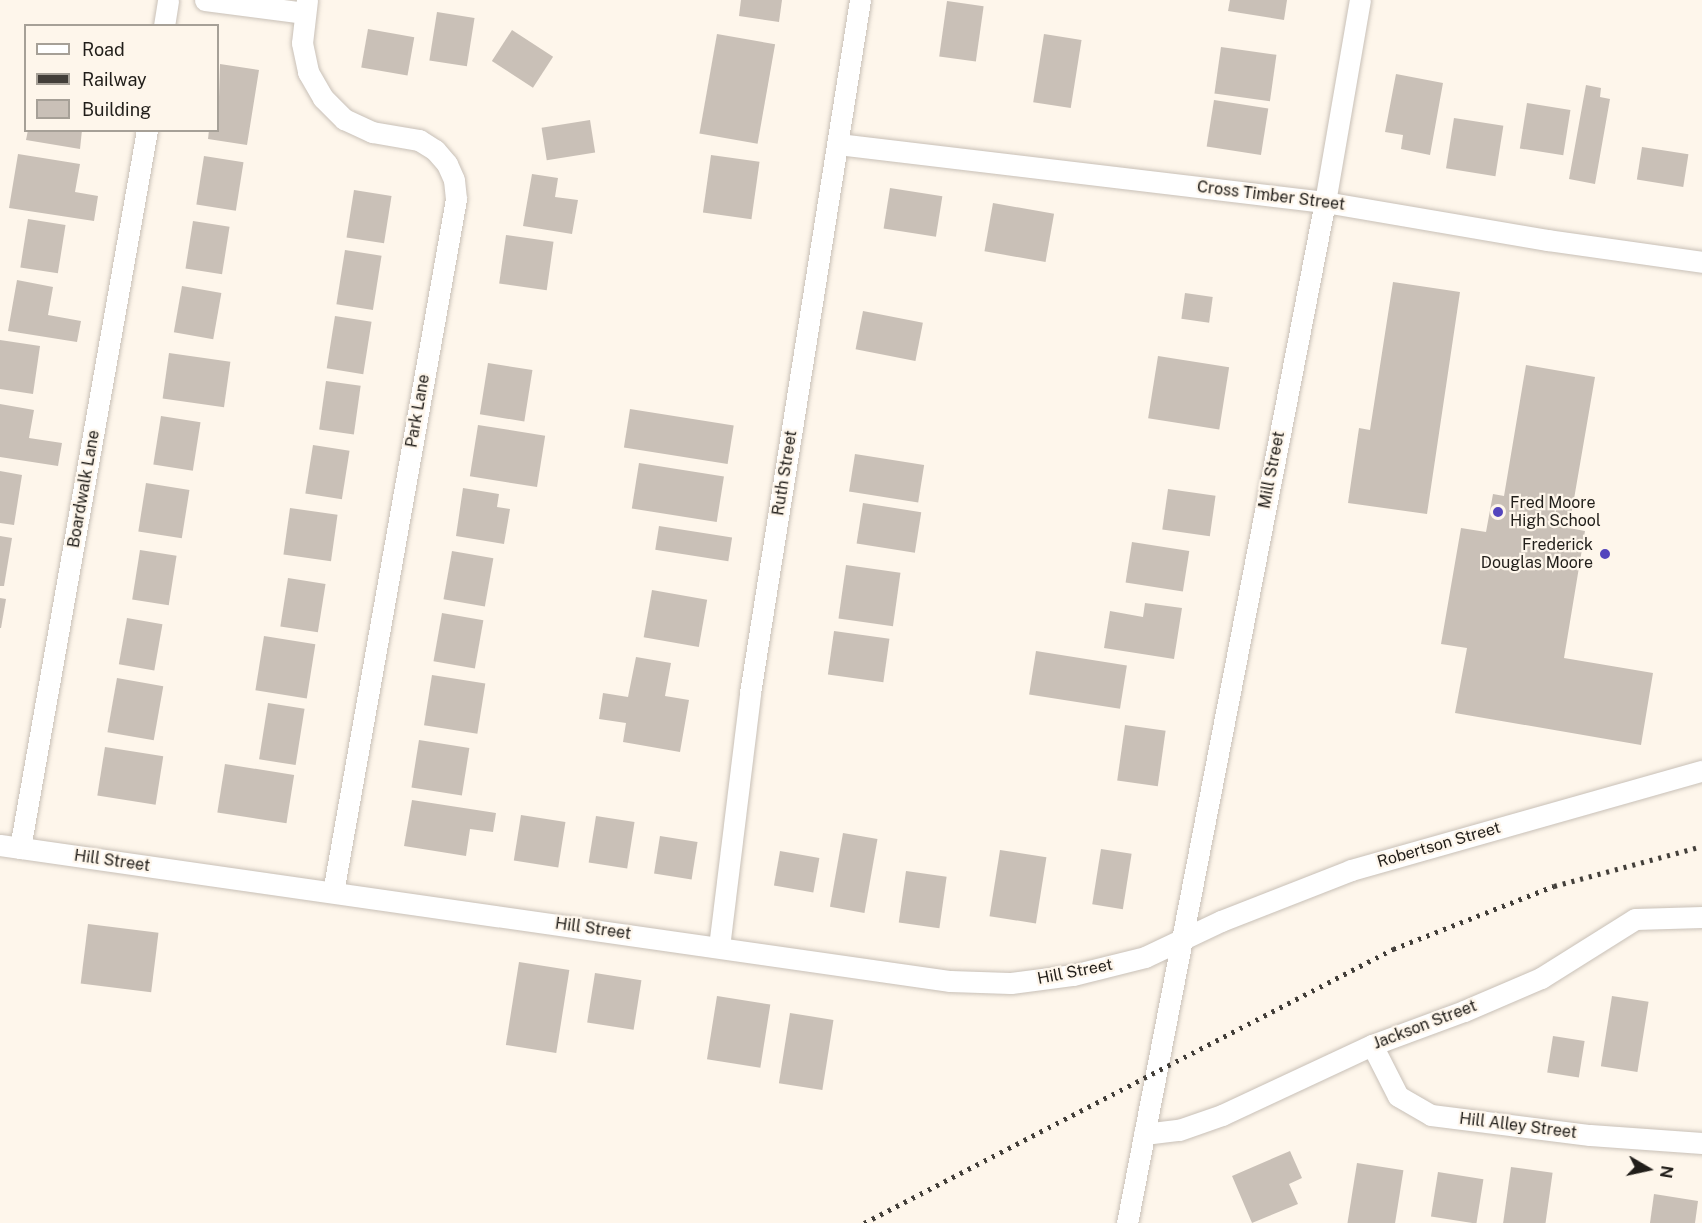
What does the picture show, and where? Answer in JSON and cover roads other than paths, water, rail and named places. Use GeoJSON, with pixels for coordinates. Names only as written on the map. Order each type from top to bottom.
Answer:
{"type":"FeatureCollection","features":[{"type":"Feature","properties":{"kind":"street"},"geometry":{"type":"LineString","coordinates":[[164,24],[168,0]]}},
{"type":"Feature","properties":{"kind":"street"},"geometry":{"type":"LineString","coordinates":[[206,0],[306,6]]}},
{"type":"Feature","properties":{"kind":"street","name":"Ruth Street"},"geometry":{"type":"LineString","coordinates":[[719,947],[750,693],[860,0]]}},
{"type":"Feature","properties":{"kind":"street","name":"Mill Street"},"geometry":{"type":"LineString","coordinates":[[1127,1223],[1324,202],[1360,0]]}},
{"type":"Feature","properties":{"kind":"street","name":"Park Lane"},"geometry":{"type":"LineString","coordinates":[[306,6],[302,43],[308,72],[322,99],[344,119],[372,132],[419,140],[435,150],[447,164],[454,180],[456,199],[333,892]]}},
{"type":"Feature","properties":{"kind":"street","name":"Boardwalk Lane"},"geometry":{"type":"LineString","coordinates":[[10,847],[147,132]]}},
{"type":"Feature","properties":{"kind":"street","name":"Cross Timber Street"},"geometry":{"type":"LineString","coordinates":[[838,144],[1324,202],[1548,240],[1702,262]]}},
{"type":"Feature","properties":{"kind":"street","name":"Robertson Street"},"geometry":{"type":"LineString","coordinates":[[1182,939],[1351,870],[1702,771]]}},
{"type":"Feature","properties":{"kind":"street","name":"Hill Street"},"geometry":{"type":"LineString","coordinates":[[10,847],[950,981],[1011,983],[1073,975],[1144,957],[1182,939]]}},
{"type":"Feature","properties":{"kind":"street","name":"Jackson Street"},"geometry":{"type":"LineString","coordinates":[[1144,1134],[1179,1130],[1222,1115],[1372,1045],[1464,1011],[1541,978],[1635,920],[1702,917]]}},
{"type":"Feature","properties":{"kind":"street","name":"Hill Alley Street"},"geometry":{"type":"LineString","coordinates":[[1372,1045],[1398,1096],[1431,1115],[1590,1135],[1702,1143]]}},
{"type":"Feature","properties":{"kind":"railway"},"geometry":{"type":"LineString","coordinates":[[864,1223],[1393,949],[1554,886],[1702,846]]}},
{"type":"Feature","properties":{"kind":"place","name":"Fred Moore High School"},"geometry":{"type":"Point","coordinates":[1498,512]}},
{"type":"Feature","properties":{"kind":"place","name":"Frederick Douglas Moore"},"geometry":{"type":"Point","coordinates":[1605,554]}}]}
